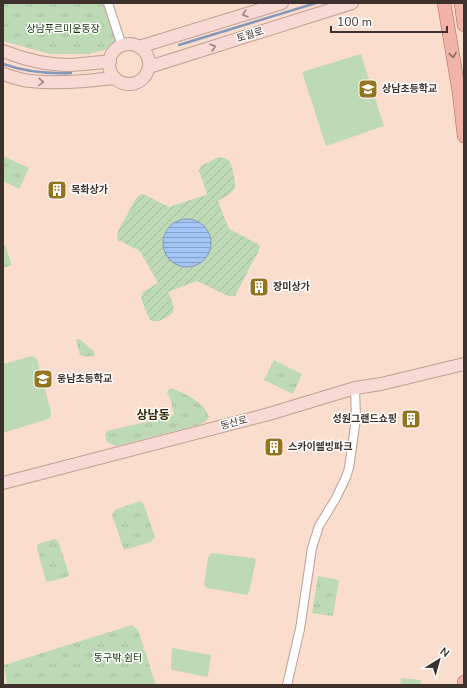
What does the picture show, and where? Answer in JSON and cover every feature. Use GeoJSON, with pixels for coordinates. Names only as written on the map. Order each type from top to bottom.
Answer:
{"type":"FeatureCollection","features":[{"type":"Feature","properties":{"kind":"main road"},"geometry":{"type":"LineString","coordinates":[[444,3],[459,92],[464,136]]}},
{"type":"Feature","properties":{"kind":"main road"},"geometry":{"type":"LineString","coordinates":[[461,3],[464,25]]}},
{"type":"Feature","properties":{"kind":"street"},"geometry":{"type":"LineString","coordinates":[[108,3],[122,46]]}},
{"type":"Feature","properties":{"kind":"street"},"geometry":{"type":"LineString","coordinates":[[139,47],[282,3]]}},
{"type":"Feature","properties":{"kind":"street","name":"토월로"},"geometry":{"type":"LineString","coordinates":[[149,67],[351,3]]}},
{"type":"Feature","properties":{"kind":"street"},"geometry":{"type":"LineString","coordinates":[[181,34],[174,42],[174,48],[178,52],[190,54]]}},
{"type":"Feature","properties":{"kind":"street"},"geometry":{"type":"LineString","coordinates":[[128,44],[139,47],[145,52],[148,58],[149,67],[145,76],[141,81],[135,84],[123,83],[115,78],[110,71],[110,61],[113,53],[122,46],[128,44]]}},
{"type":"Feature","properties":{"kind":"street"},"geometry":{"type":"LineString","coordinates":[[3,51],[40,62],[56,64],[72,65],[110,61]]}},
{"type":"Feature","properties":{"kind":"street"},"geometry":{"type":"LineString","coordinates":[[72,65],[82,70],[80,77],[73,83]]}},
{"type":"Feature","properties":{"kind":"street"},"geometry":{"type":"LineString","coordinates":[[3,74],[29,81],[73,83],[115,78]]}},
{"type":"Feature","properties":{"kind":"street","name":"동산로"},"geometry":{"type":"LineString","coordinates":[[3,483],[269,414],[355,388],[381,384],[464,364]]}},
{"type":"Feature","properties":{"kind":"street"},"geometry":{"type":"LineString","coordinates":[[287,685],[300,629],[313,543],[319,526],[346,477],[349,468],[356,419],[355,388]]}},
{"type":"Feature","properties":{"kind":"green space","name":"상남푸르미운동장"},"geometry":{"type":"Polygon","coordinates":[[[3,3],[108,3],[122,46],[88,54],[50,54],[3,41],[3,3]]]}},
{"type":"Feature","properties":{"kind":"green space"},"geometry":{"type":"Polygon","coordinates":[[[100,16],[105,33],[77,41],[72,24],[100,16]]]}},
{"type":"Feature","properties":{"kind":"green space"},"geometry":{"type":"Polygon","coordinates":[[[361,54],[384,126],[326,146],[302,72],[361,54]]]}},
{"type":"Feature","properties":{"kind":"green space"},"geometry":{"type":"Polygon","coordinates":[[[3,156],[29,168],[19,189],[3,181],[3,156]]]}},
{"type":"Feature","properties":{"kind":"green space"},"geometry":{"type":"Polygon","coordinates":[[[219,157],[227,159],[230,162],[235,182],[235,187],[232,192],[218,201],[229,229],[258,244],[260,247],[259,250],[235,296],[228,296],[197,281],[168,292],[174,309],[173,312],[171,315],[160,320],[152,321],[147,314],[141,298],[143,292],[158,283],[140,251],[118,240],[118,231],[137,197],[141,194],[169,207],[206,195],[207,193],[199,171],[201,166],[219,157]]]}},
{"type":"Feature","properties":{"kind":"green space"},"geometry":{"type":"Polygon","coordinates":[[[5,245],[12,265],[3,268],[3,246],[5,245]]]}},
{"type":"Feature","properties":{"kind":"green space"},"geometry":{"type":"Polygon","coordinates":[[[79,339],[94,351],[95,355],[80,355],[76,340],[79,339]]]}},
{"type":"Feature","properties":{"kind":"green space"},"geometry":{"type":"Polygon","coordinates":[[[32,356],[36,358],[38,362],[51,416],[48,419],[3,433],[3,364],[32,356]]]}},
{"type":"Feature","properties":{"kind":"green space"},"geometry":{"type":"Polygon","coordinates":[[[274,360],[302,374],[293,394],[264,380],[274,360]]]}},
{"type":"Feature","properties":{"kind":"green space"},"geometry":{"type":"Polygon","coordinates":[[[171,388],[198,402],[207,411],[209,417],[205,422],[116,446],[107,442],[105,434],[107,431],[172,416],[174,414],[170,398],[167,393],[171,388]]]}},
{"type":"Feature","properties":{"kind":"green space"},"geometry":{"type":"Polygon","coordinates":[[[140,501],[144,505],[155,537],[151,542],[124,550],[112,515],[115,510],[140,501]]]}},
{"type":"Feature","properties":{"kind":"green space"},"geometry":{"type":"Polygon","coordinates":[[[55,539],[58,541],[69,574],[67,577],[48,582],[46,581],[37,548],[38,544],[55,539]]]}},
{"type":"Feature","properties":{"kind":"green space"},"geometry":{"type":"Polygon","coordinates":[[[212,553],[254,558],[256,560],[247,595],[207,588],[204,585],[208,557],[212,553]]]}},
{"type":"Feature","properties":{"kind":"green space"},"geometry":{"type":"Polygon","coordinates":[[[318,576],[339,580],[333,616],[312,613],[318,576]]]}},
{"type":"Feature","properties":{"kind":"green space","name":"동구밖 쉼터"},"geometry":{"type":"Polygon","coordinates":[[[132,625],[138,630],[156,685],[7,685],[4,665],[132,625]]]}},
{"type":"Feature","properties":{"kind":"green space"},"geometry":{"type":"Polygon","coordinates":[[[173,648],[211,655],[208,676],[172,670],[173,648]]]}},
{"type":"Feature","properties":{"kind":"green space"},"geometry":{"type":"Polygon","coordinates":[[[401,678],[421,680],[420,685],[400,685],[401,678]]]}},
{"type":"Feature","properties":{"kind":"water"},"geometry":{"type":"Polygon","coordinates":[[[187,219],[196,221],[204,226],[209,234],[211,243],[209,252],[204,260],[196,265],[187,267],[178,265],[170,260],[165,252],[163,243],[165,234],[170,226],[178,221],[187,219]]]}},
{"type":"Feature","properties":{"kind":"waterway"},"geometry":{"type":"LineString","coordinates":[[179,45],[316,3]]}},
{"type":"Feature","properties":{"kind":"waterway"},"geometry":{"type":"LineString","coordinates":[[3,64],[37,72],[71,73]]}},
{"type":"Feature","properties":{"kind":"place","name":"상남초등학교"},"geometry":{"type":"Point","coordinates":[368,89]}},
{"type":"Feature","properties":{"kind":"place","name":"목화상가"},"geometry":{"type":"Point","coordinates":[57,190]}},
{"type":"Feature","properties":{"kind":"place","name":"장미상가"},"geometry":{"type":"Point","coordinates":[259,287]}},
{"type":"Feature","properties":{"kind":"place","name":"웅남초등학교"},"geometry":{"type":"Point","coordinates":[43,379]}},
{"type":"Feature","properties":{"kind":"place","name":"성원그랜드쇼핑"},"geometry":{"type":"Point","coordinates":[411,419]}},
{"type":"Feature","properties":{"kind":"place","name":"스카이웰빙파크"},"geometry":{"type":"Point","coordinates":[274,447]}},
{"type":"Feature","properties":{"kind":"district","name":"상남동"},"geometry":{"type":"Point","coordinates":[153,415]}}]}
